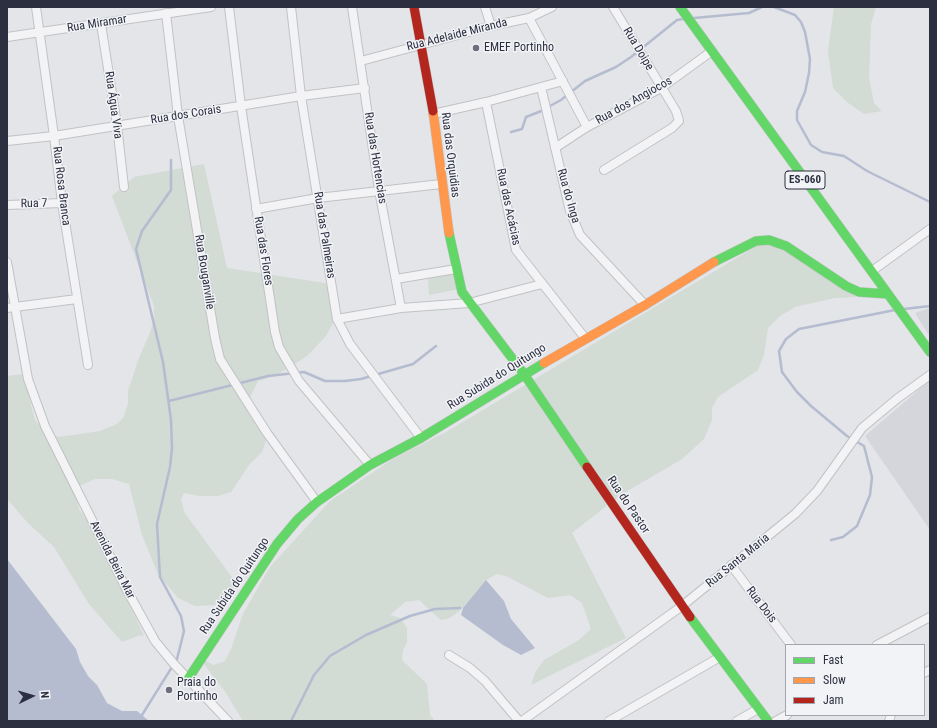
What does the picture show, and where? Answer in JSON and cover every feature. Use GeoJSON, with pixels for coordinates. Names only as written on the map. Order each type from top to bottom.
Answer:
{"type":"FeatureCollection","features":[{"type":"Feature","properties":{"kind":"street","name":"Rua Rosa Branca"},"geometry":{"type":"LineString","coordinates":[[36,7],[62,203],[88,365]]}},
{"type":"Feature","properties":{"kind":"street","name":"Rua Miramar"},"geometry":{"type":"LineString","coordinates":[[7,37],[39,34],[212,7]]}},
{"type":"Feature","properties":{"kind":"street","name":"Rua das Flores"},"geometry":{"type":"LineString","coordinates":[[229,7],[241,106],[256,209],[275,332],[279,347],[300,381],[370,466]]}},
{"type":"Feature","properties":{"kind":"street","name":"Rua das Palmeiras"},"geometry":{"type":"LineString","coordinates":[[291,7],[301,96],[337,320],[350,344],[421,438]]}},
{"type":"Feature","properties":{"kind":"street","name":"Rua das Hortencias"},"geometry":{"type":"LineString","coordinates":[[352,7],[379,190],[401,308]]}},
{"type":"Feature","properties":{"kind":"street","name":"Rua das Orquidias"},"geometry":{"type":"LineString","coordinates":[[414,7],[433,114],[449,238],[460,287],[469,303]]}},
{"type":"Feature","properties":{"kind":"street"},"geometry":{"type":"LineString","coordinates":[[485,7],[491,26]]}},
{"type":"Feature","properties":{"kind":"street","name":"Rua Adelaide Miranda"},"geometry":{"type":"LineString","coordinates":[[361,60],[491,26],[529,18],[552,7]]}},
{"type":"Feature","properties":{"kind":"street","name":"Rua Doipe"},"geometry":{"type":"LineString","coordinates":[[604,170],[678,124],[679,118],[614,7]]}},
{"type":"Feature","properties":{"kind":"street","name":"ES-060"},"geometry":{"type":"LineString","coordinates":[[680,7],[930,352]]}},
{"type":"Feature","properties":{"kind":"street","name":"Rua Bouganville"},"geometry":{"type":"LineString","coordinates":[[166,13],[178,116],[215,338],[220,359],[267,433],[317,502]]}},
{"type":"Feature","properties":{"kind":"street"},"geometry":{"type":"LineString","coordinates":[[529,18],[587,127]]}},
{"type":"Feature","properties":{"kind":"street","name":"Rua Água Viva"},"geometry":{"type":"LineString","coordinates":[[101,24],[117,125],[124,187]]}},
{"type":"Feature","properties":{"kind":"street","name":"Rua dos Angiocos"},"geometry":{"type":"LineString","coordinates":[[554,148],[587,127],[661,88],[712,51]]}},
{"type":"Feature","properties":{"kind":"street"},"geometry":{"type":"LineString","coordinates":[[433,114],[486,102],[563,81]]}},
{"type":"Feature","properties":{"kind":"street","name":"Rua do Inga"},"geometry":{"type":"LineString","coordinates":[[541,87],[554,148],[570,211],[580,235],[645,305]]}},
{"type":"Feature","properties":{"kind":"street","name":"Rua dos Corais"},"geometry":{"type":"LineString","coordinates":[[7,141],[54,136],[301,96],[365,88]]}},
{"type":"Feature","properties":{"kind":"street","name":"Rua das Acácias"},"geometry":{"type":"LineString","coordinates":[[486,102],[516,250],[585,338]]}},
{"type":"Feature","properties":{"kind":"street"},"geometry":{"type":"LineString","coordinates":[[256,209],[318,198],[441,184]]}},
{"type":"Feature","properties":{"kind":"street","name":"Rua 7"},"geometry":{"type":"LineString","coordinates":[[7,204],[62,203]]}},
{"type":"Feature","properties":{"kind":"street"},"geometry":{"type":"LineString","coordinates":[[872,271],[930,229]]}},
{"type":"Feature","properties":{"kind":"street","name":"Rua Subida do Quitungo"},"geometry":{"type":"LineString","coordinates":[[188,679],[277,544],[298,519],[317,502],[370,466],[421,438],[524,374],[645,305],[742,247],[756,241],[769,240],[786,246],[846,286],[859,292],[888,294]]}},
{"type":"Feature","properties":{"kind":"street","name":"Avenida Beira Mar"},"geometry":{"type":"LineString","coordinates":[[7,262],[11,308],[28,380],[48,432],[155,641],[174,664],[228,721]]}},
{"type":"Feature","properties":{"kind":"street"},"geometry":{"type":"LineString","coordinates":[[396,279],[456,269]]}},
{"type":"Feature","properties":{"kind":"street"},"geometry":{"type":"LineString","coordinates":[[337,320],[401,308],[469,303],[542,284]]}},
{"type":"Feature","properties":{"kind":"street"},"geometry":{"type":"LineString","coordinates":[[11,308],[77,299]]}},
{"type":"Feature","properties":{"kind":"street","name":"Rua do Pastor"},"geometry":{"type":"LineString","coordinates":[[469,303],[524,374],[682,606],[758,710],[768,721]]}},
{"type":"Feature","properties":{"kind":"street","name":"Rua Santa Maria"},"geometry":{"type":"LineString","coordinates":[[520,721],[682,606],[795,514],[817,491],[862,428],[898,398],[930,375]]}},
{"type":"Feature","properties":{"kind":"street","name":"Rua Dois"},"geometry":{"type":"LineString","coordinates":[[732,565],[790,644]]}},
{"type":"Feature","properties":{"kind":"street"},"geometry":{"type":"LineString","coordinates":[[890,642],[930,617]]}},
{"type":"Feature","properties":{"kind":"street"},"geometry":{"type":"LineString","coordinates":[[449,655],[470,668],[485,681],[520,721]]}},
{"type":"Feature","properties":{"kind":"street"},"geometry":{"type":"LineString","coordinates":[[609,721],[720,657]]}},
{"type":"Feature","properties":{"kind":"street"},"geometry":{"type":"LineString","coordinates":[[738,721],[758,710]]}},
{"type":"Feature","properties":{"kind":"street"},"geometry":{"type":"LineString","coordinates":[[776,721],[785,716]]}},
{"type":"Feature","properties":{"kind":"shaded area"},"geometry":{"type":"Polygon","coordinates":[[[834,7],[876,7],[871,24],[869,78],[874,103],[882,111],[864,114],[847,102],[833,88],[828,51],[834,7]]]}},
{"type":"Feature","properties":{"kind":"shaded area"},"geometry":{"type":"Polygon","coordinates":[[[204,164],[227,268],[331,284],[335,290],[334,321],[326,336],[307,356],[275,376],[258,381],[248,401],[252,419],[269,431],[262,452],[249,465],[231,492],[218,496],[199,496],[184,493],[181,499],[184,512],[237,584],[235,593],[214,605],[195,606],[178,598],[158,574],[142,535],[129,484],[112,479],[95,479],[75,488],[79,509],[98,536],[144,636],[141,635],[122,642],[89,604],[54,547],[28,523],[7,499],[7,376],[23,374],[35,420],[47,435],[59,437],[100,431],[117,424],[123,418],[128,404],[128,391],[154,320],[154,306],[112,196],[134,177],[204,164]]]}},
{"type":"Feature","properties":{"kind":"shaded area"},"geometry":{"type":"Polygon","coordinates":[[[770,238],[857,297],[835,298],[795,307],[780,316],[768,328],[764,355],[758,370],[718,397],[712,408],[712,420],[704,439],[682,459],[619,496],[572,533],[626,638],[531,685],[536,671],[544,660],[579,640],[591,629],[582,603],[570,595],[548,598],[508,577],[497,574],[486,580],[463,608],[450,618],[441,620],[419,600],[405,602],[390,615],[400,618],[407,628],[407,642],[403,650],[402,660],[427,684],[430,715],[435,721],[243,721],[226,693],[198,656],[213,665],[225,661],[231,649],[243,614],[270,567],[330,501],[393,459],[448,431],[770,238]]]}},
{"type":"Feature","properties":{"kind":"shaded area"},"geometry":{"type":"Polygon","coordinates":[[[456,273],[459,289],[429,295],[428,278],[456,273]]]}},
{"type":"Feature","properties":{"kind":"shaded area"},"geometry":{"type":"Polygon","coordinates":[[[930,308],[930,337],[915,313],[930,308]]]}},
{"type":"Feature","properties":{"kind":"shaded area"},"geometry":{"type":"Polygon","coordinates":[[[930,380],[930,530],[865,436],[930,380]]]}},
{"type":"Feature","properties":{"kind":"water"},"geometry":{"type":"Polygon","coordinates":[[[7,559],[76,649],[80,662],[88,676],[97,685],[107,703],[122,711],[137,711],[149,721],[7,721],[7,559]]]}},
{"type":"Feature","properties":{"kind":"water"},"geometry":{"type":"Polygon","coordinates":[[[486,580],[504,601],[511,619],[535,648],[521,655],[503,645],[461,615],[463,608],[486,580]]]}},
{"type":"Feature","properties":{"kind":"waterway"},"geometry":{"type":"LineString","coordinates":[[694,18],[749,13],[762,7]]}},
{"type":"Feature","properties":{"kind":"waterway"},"geometry":{"type":"LineString","coordinates":[[774,7],[795,15],[801,22],[805,32],[810,59],[809,73],[805,92],[797,111],[797,120],[811,145],[822,152],[844,156],[867,171],[930,202]]}},
{"type":"Feature","properties":{"kind":"waterway"},"geometry":{"type":"LineString","coordinates":[[548,107],[561,100],[585,81],[616,67],[631,57],[677,20],[683,19]]}},
{"type":"Feature","properties":{"kind":"waterway"},"geometry":{"type":"LineString","coordinates":[[511,132],[522,129],[526,117],[544,110]]}},
{"type":"Feature","properties":{"kind":"waterway"},"geometry":{"type":"LineString","coordinates":[[142,715],[177,659],[184,631],[181,616],[160,577],[157,524],[170,467],[172,448],[171,420],[163,362],[136,249],[142,231],[171,190],[171,160]]}},
{"type":"Feature","properties":{"kind":"waterway"},"geometry":{"type":"LineString","coordinates":[[904,309],[930,306]]}},
{"type":"Feature","properties":{"kind":"waterway"},"geometry":{"type":"LineString","coordinates":[[831,540],[843,537],[857,526],[870,495],[872,477],[864,446],[847,436],[811,406],[797,392],[782,372],[779,351],[786,339],[799,329],[895,310]]}},
{"type":"Feature","properties":{"kind":"waterway"},"geometry":{"type":"LineString","coordinates":[[169,401],[268,376],[304,372],[325,381],[361,379],[413,364],[436,346]]}},
{"type":"Feature","properties":{"kind":"waterway"},"geometry":{"type":"LineString","coordinates":[[291,721],[314,675],[330,656],[366,635],[410,616],[435,609],[460,608]]}},
{"type":"Feature","properties":{"kind":"traffic: fast"},"geometry":{"type":"LineString","coordinates":[[680,7],[930,352]]}},
{"type":"Feature","properties":{"kind":"traffic: fast"},"geometry":{"type":"LineString","coordinates":[[449,233],[462,292],[524,374],[587,467]]}},
{"type":"Feature","properties":{"kind":"traffic: fast"},"geometry":{"type":"LineString","coordinates":[[714,262],[756,241],[769,240],[786,246],[846,286],[859,292],[888,294]]}},
{"type":"Feature","properties":{"kind":"traffic: fast"},"geometry":{"type":"LineString","coordinates":[[188,679],[277,544],[298,519],[317,502],[370,465],[421,438],[544,363]]}},
{"type":"Feature","properties":{"kind":"traffic: fast"},"geometry":{"type":"LineString","coordinates":[[690,617],[768,721]]}},
{"type":"Feature","properties":{"kind":"traffic: slow"},"geometry":{"type":"LineString","coordinates":[[433,111],[449,233]]}},
{"type":"Feature","properties":{"kind":"traffic: slow"},"geometry":{"type":"LineString","coordinates":[[544,363],[645,305],[714,262]]}},
{"type":"Feature","properties":{"kind":"traffic: jam"},"geometry":{"type":"LineString","coordinates":[[414,7],[433,111]]}},
{"type":"Feature","properties":{"kind":"traffic: jam"},"geometry":{"type":"LineString","coordinates":[[587,467],[690,617]]}},
{"type":"Feature","properties":{"kind":"place","name":"EMEF Portinho"},"geometry":{"type":"Point","coordinates":[476,48]}},
{"type":"Feature","properties":{"kind":"place","name":"Praia do Portinho"},"geometry":{"type":"Point","coordinates":[169,690]}}]}
